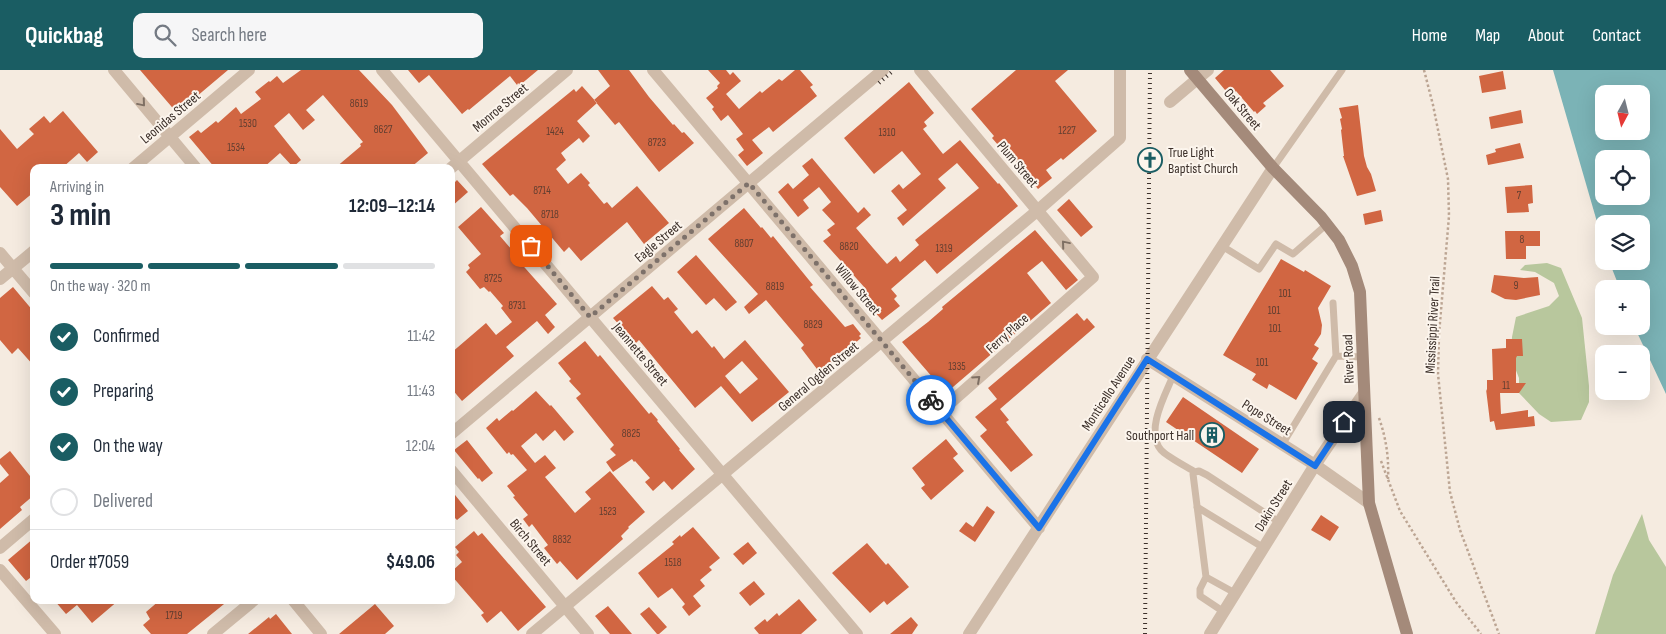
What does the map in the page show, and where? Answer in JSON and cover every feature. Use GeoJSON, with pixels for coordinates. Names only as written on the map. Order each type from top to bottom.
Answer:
{"type":"FeatureCollection","features":[{"type":"Feature","properties":{"kind":"main road","name":"Oak Street"},"geometry":{"type":"LineString","coordinates":[[1194,74],[1273,168]]}},
{"type":"Feature","properties":{"kind":"main road","name":"River Road"},"geometry":{"type":"LineString","coordinates":[[1273,168],[1327,224],[1352,266],[1360,292],[1368,503],[1406,634]]}},
{"type":"Feature","properties":{"kind":"street"},"geometry":{"type":"LineString","coordinates":[[114,70],[193,164]]}},
{"type":"Feature","properties":{"kind":"street","name":"Leonidas Street"},"geometry":{"type":"LineString","coordinates":[[138,164],[249,70]]}},
{"type":"Feature","properties":{"kind":"street","name":"Jeannette Street"},"geometry":{"type":"LineString","coordinates":[[382,70],[455,164],[590,317],[857,634]]}},
{"type":"Feature","properties":{"kind":"street","name":"Monroe Street"},"geometry":{"type":"LineString","coordinates":[[455,164],[567,70]]}},
{"type":"Feature","properties":{"kind":"street","name":"Willow Street"},"geometry":{"type":"LineString","coordinates":[[653,70],[1039,528]]}},
{"type":"Feature","properties":{"kind":"street","name":"Eagle Street"},"geometry":{"type":"LineString","coordinates":[[455,431],[883,70]]}},
{"type":"Feature","properties":{"kind":"street","name":"Plum Street"},"geometry":{"type":"LineString","coordinates":[[920,70],[1093,277]]}},
{"type":"Feature","properties":{"kind":"street","name":"General Ogden Street"},"geometry":{"type":"LineString","coordinates":[[532,634],[1037,211],[1120,138],[1120,70]]}},
{"type":"Feature","properties":{"kind":"street"},"geometry":{"type":"LineString","coordinates":[[1170,102],[1194,74],[1208,70]]}},
{"type":"Feature","properties":{"kind":"street","name":"Monticello Avenue"},"geometry":{"type":"LineString","coordinates":[[969,634],[1273,168]]}},
{"type":"Feature","properties":{"kind":"street"},"geometry":{"type":"LineString","coordinates":[[0,253],[30,288]]}},
{"type":"Feature","properties":{"kind":"street"},"geometry":{"type":"LineString","coordinates":[[0,279],[30,254]]}},
{"type":"Feature","properties":{"kind":"street","name":"Ferry Place"},"geometry":{"type":"LineString","coordinates":[[941,412],[1093,277]]}},
{"type":"Feature","properties":{"kind":"street","name":"Pope Street"},"geometry":{"type":"LineString","coordinates":[[1147,359],[1315,466],[1368,503]]}},
{"type":"Feature","properties":{"kind":"street","name":"Dakin Street"},"geometry":{"type":"LineString","coordinates":[[1210,634],[1279,522],[1364,393]]}},
{"type":"Feature","properties":{"kind":"street","name":"Birch Street"},"geometry":{"type":"LineString","coordinates":[[455,475],[588,634]]}},
{"type":"Feature","properties":{"kind":"street"},"geometry":{"type":"LineString","coordinates":[[0,548],[30,523]]}},
{"type":"Feature","properties":{"kind":"street"},"geometry":{"type":"LineString","coordinates":[[0,570],[55,634]]}},
{"type":"Feature","properties":{"kind":"street"},"geometry":{"type":"LineString","coordinates":[[214,634],[249,604]]}},
{"type":"Feature","properties":{"kind":"street"},"geometry":{"type":"LineString","coordinates":[[295,604],[321,634]]}},
{"type":"Feature","properties":{"kind":"lane"},"geometry":{"type":"LineString","coordinates":[[1273,168],[1342,70]]}},
{"type":"Feature","properties":{"kind":"lane"},"geometry":{"type":"LineString","coordinates":[[1222,246],[1259,269],[1276,244],[1293,254],[1327,224]]}},
{"type":"Feature","properties":{"kind":"lane"},"geometry":{"type":"LineString","coordinates":[[1282,445],[1336,356],[1333,303]]}},
{"type":"Feature","properties":{"kind":"lane"},"geometry":{"type":"LineString","coordinates":[[1336,356],[1362,357]]}},
{"type":"Feature","properties":{"kind":"lane"},"geometry":{"type":"LineString","coordinates":[[1173,376],[1156,414],[1156,439],[1161,450],[1195,472],[1199,471],[1207,475],[1279,522]]}},
{"type":"Feature","properties":{"kind":"lane"},"geometry":{"type":"LineString","coordinates":[[1195,472],[1193,474],[1206,576],[1200,589],[1200,596],[1224,612]]}},
{"type":"Feature","properties":{"kind":"lane"},"geometry":{"type":"LineString","coordinates":[[1197,507],[1264,548]]}},
{"type":"Feature","properties":{"kind":"lane"},"geometry":{"type":"LineString","coordinates":[[1206,576],[1235,593]]}},
{"type":"Feature","properties":{"kind":"path","name":"Mississippi River Trail"},"geometry":{"type":"LineString","coordinates":[[1424,70],[1448,179],[1449,216],[1439,334],[1438,374],[1450,492],[1460,530],[1499,634]]}},
{"type":"Feature","properties":{"kind":"path"},"geometry":{"type":"LineString","coordinates":[[1388,479],[1400,511],[1456,602],[1481,634]]}},
{"type":"Feature","properties":{"kind":"green space"},"geometry":{"type":"Polygon","coordinates":[[[1547,263],[1561,268],[1582,318],[1589,402],[1581,420],[1551,422],[1539,414],[1519,393],[1519,378],[1511,358],[1512,337],[1516,317],[1549,306],[1559,296],[1554,283],[1535,272],[1520,270],[1525,265],[1547,263]]]}},
{"type":"Feature","properties":{"kind":"green space"},"geometry":{"type":"Polygon","coordinates":[[[1642,514],[1649,540],[1666,567],[1666,634],[1595,634],[1613,575],[1642,514]]]}},
{"type":"Feature","properties":{"kind":"water"},"geometry":{"type":"Polygon","coordinates":[[[1553,70],[1666,70],[1666,394],[1650,360],[1650,345],[1643,345],[1638,335],[1650,335],[1650,280],[1616,280],[1613,270],[1650,270],[1650,215],[1595,215],[1553,70]]]}},
{"type":"Feature","properties":{"kind":"building"},"geometry":{"type":"Polygon","coordinates":[[[140,70],[228,70],[177,113],[140,70]]]}},
{"type":"Feature","properties":{"kind":"building"},"geometry":{"type":"Polygon","coordinates":[[[301,70],[359,70],[392,105],[428,153],[415,164],[340,164],[361,146],[360,144],[363,142],[323,95],[306,110],[315,120],[303,130],[289,113],[274,126],[301,160],[296,164],[290,164],[280,153],[268,164],[212,164],[189,137],[198,130],[201,133],[216,121],[218,123],[236,107],[241,114],[261,99],[255,92],[277,76],[283,83],[301,70]]]}},
{"type":"Feature","properties":{"kind":"building"},"geometry":{"type":"Polygon","coordinates":[[[408,70],[538,70],[520,85],[518,83],[517,85],[510,76],[462,114],[429,75],[419,83],[408,70]]]}},
{"type":"Feature","properties":{"kind":"building"},"geometry":{"type":"Polygon","coordinates":[[[598,70],[629,70],[673,125],[682,133],[684,132],[694,143],[659,172],[619,122],[615,125],[594,100],[610,86],[598,70]]]}},
{"type":"Feature","properties":{"kind":"building"},"geometry":{"type":"Polygon","coordinates":[[[708,70],[726,70],[730,75],[733,72],[741,81],[726,94],[739,109],[760,91],[762,93],[779,79],[782,81],[795,70],[800,70],[813,85],[810,87],[817,96],[773,132],[769,127],[752,140],[763,153],[747,166],[738,155],[744,150],[736,139],[743,134],[728,115],[721,121],[712,109],[714,107],[706,98],[718,88],[717,86],[720,83],[708,70]]]}},
{"type":"Feature","properties":{"kind":"building"},"geometry":{"type":"Polygon","coordinates":[[[1016,70],[1068,70],[1055,81],[1097,131],[1063,160],[1061,158],[1046,170],[1052,178],[1038,189],[1007,150],[1005,153],[992,138],[994,136],[971,109],[1016,70]]]}},
{"type":"Feature","properties":{"kind":"building"},"geometry":{"type":"Polygon","coordinates":[[[1224,70],[1270,70],[1284,86],[1263,103],[1266,106],[1257,114],[1236,91],[1230,96],[1215,78],[1224,70]]]}},
{"type":"Feature","properties":{"kind":"building"},"geometry":{"type":"Polygon","coordinates":[[[1503,71],[1506,89],[1482,93],[1479,76],[1503,71]]]}},
{"type":"Feature","properties":{"kind":"building"},"geometry":{"type":"Polygon","coordinates":[[[909,82],[934,113],[924,122],[927,126],[923,129],[943,154],[960,140],[1018,206],[937,274],[925,260],[920,264],[891,289],[897,296],[894,299],[900,306],[882,320],[871,308],[875,305],[863,290],[865,288],[823,241],[831,235],[827,230],[835,224],[822,210],[831,202],[819,187],[803,200],[809,208],[798,217],[778,192],[788,183],[793,189],[809,175],[802,166],[812,158],[858,213],[864,207],[871,215],[856,228],[887,264],[896,256],[900,262],[919,245],[915,240],[979,188],[957,163],[938,179],[946,188],[903,226],[897,218],[907,210],[891,191],[899,184],[903,189],[921,174],[902,151],[874,174],[844,138],[909,82]]]}},
{"type":"Feature","properties":{"kind":"building"},"geometry":{"type":"Polygon","coordinates":[[[582,86],[597,103],[577,121],[590,136],[583,143],[579,138],[561,153],[566,160],[556,169],[568,184],[581,173],[590,183],[588,185],[604,204],[607,202],[612,208],[637,186],[669,223],[644,244],[627,222],[581,261],[569,247],[564,252],[527,208],[513,194],[510,196],[482,164],[574,89],[576,92],[582,86]]]}},
{"type":"Feature","properties":{"kind":"building"},"geometry":{"type":"Polygon","coordinates":[[[1358,105],[1364,156],[1376,191],[1357,196],[1343,156],[1340,119],[1342,118],[1339,108],[1358,105]]]}},
{"type":"Feature","properties":{"kind":"building"},"geometry":{"type":"Polygon","coordinates":[[[1521,110],[1523,123],[1491,129],[1489,117],[1521,110]]]}},
{"type":"Feature","properties":{"kind":"building"},"geometry":{"type":"Polygon","coordinates":[[[63,111],[98,152],[87,162],[79,153],[67,164],[30,164],[30,195],[17,206],[0,187],[0,129],[17,149],[34,134],[29,129],[44,116],[50,123],[63,111]]]}},
{"type":"Feature","properties":{"kind":"building"},"geometry":{"type":"Polygon","coordinates":[[[1520,143],[1524,158],[1488,165],[1486,155],[1496,152],[1495,149],[1520,143]]]}},
{"type":"Feature","properties":{"kind":"building"},"geometry":{"type":"Polygon","coordinates":[[[457,180],[468,192],[455,203],[455,182],[457,180]]]}},
{"type":"Feature","properties":{"kind":"building"},"geometry":{"type":"Polygon","coordinates":[[[1532,185],[1533,203],[1528,204],[1529,212],[1507,213],[1505,187],[1532,185]]]}},
{"type":"Feature","properties":{"kind":"building"},"geometry":{"type":"Polygon","coordinates":[[[1069,199],[1093,227],[1081,237],[1057,210],[1069,199]]]}},
{"type":"Feature","properties":{"kind":"building"},"geometry":{"type":"Polygon","coordinates":[[[481,207],[504,233],[500,236],[512,250],[510,251],[557,304],[545,315],[555,327],[548,334],[537,321],[506,347],[514,356],[462,401],[455,393],[455,350],[486,323],[496,335],[512,322],[501,308],[503,306],[490,291],[484,287],[480,289],[466,272],[470,268],[468,265],[481,254],[458,227],[481,207]]]}},
{"type":"Feature","properties":{"kind":"building"},"geometry":{"type":"Polygon","coordinates":[[[744,208],[771,238],[773,236],[813,285],[810,287],[845,327],[853,324],[861,334],[859,336],[861,338],[820,373],[801,348],[804,345],[766,300],[749,314],[744,307],[758,294],[708,239],[744,208]]]}},
{"type":"Feature","properties":{"kind":"building"},"geometry":{"type":"Polygon","coordinates":[[[1381,210],[1383,221],[1365,225],[1363,214],[1381,210]]]}},
{"type":"Feature","properties":{"kind":"building"},"geometry":{"type":"Polygon","coordinates":[[[1035,230],[1078,280],[1066,290],[1042,261],[1027,273],[1051,303],[946,393],[902,342],[1035,230]]]}},
{"type":"Feature","properties":{"kind":"building"},"geometry":{"type":"Polygon","coordinates":[[[1505,231],[1540,231],[1540,246],[1526,246],[1526,259],[1506,259],[1505,231]]]}},
{"type":"Feature","properties":{"kind":"building"},"geometry":{"type":"Polygon","coordinates":[[[696,255],[737,302],[726,311],[714,298],[706,305],[677,272],[696,255]]]}},
{"type":"Feature","properties":{"kind":"building"},"geometry":{"type":"Polygon","coordinates":[[[1281,259],[1304,272],[1305,270],[1331,286],[1318,308],[1322,325],[1321,334],[1314,345],[1319,348],[1312,359],[1318,363],[1296,400],[1269,384],[1267,389],[1252,380],[1256,374],[1223,355],[1281,259]]]}},
{"type":"Feature","properties":{"kind":"building"},"geometry":{"type":"Polygon","coordinates":[[[1494,275],[1524,278],[1538,277],[1540,295],[1516,300],[1505,299],[1491,292],[1494,275]]]}},
{"type":"Feature","properties":{"kind":"building"},"geometry":{"type":"Polygon","coordinates":[[[652,286],[664,300],[668,297],[678,309],[674,312],[692,334],[697,330],[712,348],[714,346],[724,359],[745,340],[789,392],[752,422],[721,386],[695,408],[639,340],[636,343],[613,318],[652,286]],[[742,361],[725,376],[740,394],[758,379],[742,361]]]}},
{"type":"Feature","properties":{"kind":"building"},"geometry":{"type":"Polygon","coordinates":[[[13,287],[30,307],[30,362],[18,348],[12,354],[0,340],[0,298],[13,287]]]}},
{"type":"Feature","properties":{"kind":"building"},"geometry":{"type":"Polygon","coordinates":[[[1077,313],[1084,321],[1087,318],[1095,327],[1000,409],[1009,420],[1006,422],[1033,455],[1011,472],[980,436],[987,430],[975,417],[997,399],[988,388],[1077,313]]]}},
{"type":"Feature","properties":{"kind":"building"},"geometry":{"type":"Polygon","coordinates":[[[1506,339],[1522,339],[1523,356],[1517,356],[1516,358],[1516,383],[1526,383],[1519,393],[1500,393],[1501,414],[1528,410],[1528,417],[1534,416],[1535,426],[1496,430],[1494,421],[1490,422],[1486,389],[1487,391],[1487,380],[1493,380],[1492,349],[1506,348],[1506,339]]]}},
{"type":"Feature","properties":{"kind":"building"},"geometry":{"type":"Polygon","coordinates":[[[585,341],[598,357],[600,355],[649,414],[651,412],[658,420],[695,469],[672,490],[664,481],[653,491],[645,482],[650,478],[632,459],[613,472],[606,462],[616,455],[610,449],[614,445],[576,398],[581,394],[569,381],[571,379],[558,363],[585,341]]]}},
{"type":"Feature","properties":{"kind":"building"},"geometry":{"type":"Polygon","coordinates":[[[536,391],[574,432],[564,441],[555,430],[543,441],[536,433],[521,446],[535,463],[545,455],[556,468],[545,477],[575,513],[591,499],[585,492],[610,471],[645,512],[628,527],[621,536],[623,539],[577,580],[560,561],[557,564],[544,548],[548,545],[532,524],[529,527],[523,519],[528,515],[513,497],[515,496],[507,486],[527,470],[513,454],[511,455],[509,452],[507,454],[486,428],[497,418],[499,421],[513,411],[536,391]]]}},
{"type":"Feature","properties":{"kind":"building","name":"Southport Hall"},"geometry":{"type":"Polygon","coordinates":[[[1183,397],[1259,449],[1242,473],[1166,422],[1183,397]]]}},
{"type":"Feature","properties":{"kind":"building"},"geometry":{"type":"Polygon","coordinates":[[[946,439],[958,454],[953,458],[964,471],[931,500],[921,488],[925,485],[912,468],[946,439]]]}},
{"type":"Feature","properties":{"kind":"building"},"geometry":{"type":"Polygon","coordinates":[[[467,440],[493,473],[482,482],[455,449],[467,440]]]}},
{"type":"Feature","properties":{"kind":"building"},"geometry":{"type":"Polygon","coordinates":[[[10,451],[30,476],[30,498],[20,507],[22,510],[0,529],[0,483],[9,475],[0,464],[0,459],[10,451]]]}},
{"type":"Feature","properties":{"kind":"building"},"geometry":{"type":"Polygon","coordinates":[[[455,495],[468,511],[457,520],[455,518],[455,495]]]}},
{"type":"Feature","properties":{"kind":"building"},"geometry":{"type":"Polygon","coordinates":[[[987,506],[995,512],[975,542],[959,531],[966,522],[973,527],[987,506]]]}},
{"type":"Feature","properties":{"kind":"building"},"geometry":{"type":"Polygon","coordinates":[[[1321,515],[1339,527],[1330,541],[1311,530],[1321,515]]]}},
{"type":"Feature","properties":{"kind":"building"},"geometry":{"type":"Polygon","coordinates":[[[693,527],[720,558],[709,567],[712,570],[700,580],[705,586],[693,596],[701,606],[689,616],[682,607],[685,604],[672,588],[658,598],[638,573],[674,544],[672,542],[680,535],[681,537],[693,527]]]}},
{"type":"Feature","properties":{"kind":"building"},"geometry":{"type":"Polygon","coordinates":[[[474,531],[478,536],[482,533],[546,607],[518,631],[501,611],[487,623],[481,615],[484,613],[455,580],[455,568],[462,562],[456,555],[459,552],[455,547],[474,531]]]}},
{"type":"Feature","properties":{"kind":"building"},"geometry":{"type":"Polygon","coordinates":[[[30,541],[30,578],[26,581],[8,560],[30,541]]]}},
{"type":"Feature","properties":{"kind":"building"},"geometry":{"type":"Polygon","coordinates":[[[748,542],[757,553],[743,565],[733,554],[748,542]]]}},
{"type":"Feature","properties":{"kind":"building"},"geometry":{"type":"Polygon","coordinates":[[[867,543],[909,587],[887,605],[884,601],[870,613],[832,573],[867,543]]]}},
{"type":"Feature","properties":{"kind":"building"},"geometry":{"type":"Polygon","coordinates":[[[754,581],[765,594],[750,606],[739,593],[754,581]]]}},
{"type":"Feature","properties":{"kind":"building"},"geometry":{"type":"Polygon","coordinates":[[[799,599],[817,620],[801,634],[759,634],[754,628],[765,619],[767,622],[777,613],[779,616],[799,599]]]}},
{"type":"Feature","properties":{"kind":"building"},"geometry":{"type":"Polygon","coordinates":[[[57,604],[114,604],[92,623],[77,605],[66,614],[57,604]]]}},
{"type":"Feature","properties":{"kind":"building"},"geometry":{"type":"Polygon","coordinates":[[[155,604],[224,604],[187,634],[151,634],[143,625],[150,619],[146,612],[155,604]]]}},
{"type":"Feature","properties":{"kind":"building"},"geometry":{"type":"Polygon","coordinates":[[[375,604],[394,626],[385,634],[339,634],[375,604]]]}},
{"type":"Feature","properties":{"kind":"building"},"geometry":{"type":"Polygon","coordinates":[[[608,606],[632,634],[610,634],[595,616],[608,606]]]}},
{"type":"Feature","properties":{"kind":"building"},"geometry":{"type":"Polygon","coordinates":[[[649,607],[667,627],[659,634],[640,614],[649,607]]]}},
{"type":"Feature","properties":{"kind":"building"},"geometry":{"type":"Polygon","coordinates":[[[276,614],[292,634],[248,634],[269,617],[270,619],[276,614]]]}},
{"type":"Feature","properties":{"kind":"building"},"geometry":{"type":"Polygon","coordinates":[[[911,617],[918,625],[912,634],[890,634],[911,617]]]}},
{"type":"Feature","properties":{"kind":"railway"},"geometry":{"type":"LineString","coordinates":[[879,83],[894,70]]}},
{"type":"Feature","properties":{"kind":"railway"},"geometry":{"type":"LineString","coordinates":[[1145,634],[1150,70]]}},
{"type":"Feature","properties":{"kind":"way so far"},"geometry":{"type":"LineString","coordinates":[[531,246],[590,317],[749,183],[931,400]]}},
{"type":"Feature","properties":{"kind":"place","name":"True Light Baptist Church"},"geometry":{"type":"Point","coordinates":[1150,160]}},
{"type":"Feature","properties":{"kind":"place","name":"Southport Hall"},"geometry":{"type":"Point","coordinates":[1212,435]}},
{"type":"Feature","properties":{"kind":"route"},"geometry":{"type":"LineString","coordinates":[[931,400],[1039,528],[1147,359],[1315,466],[1344,422]]}}]}
